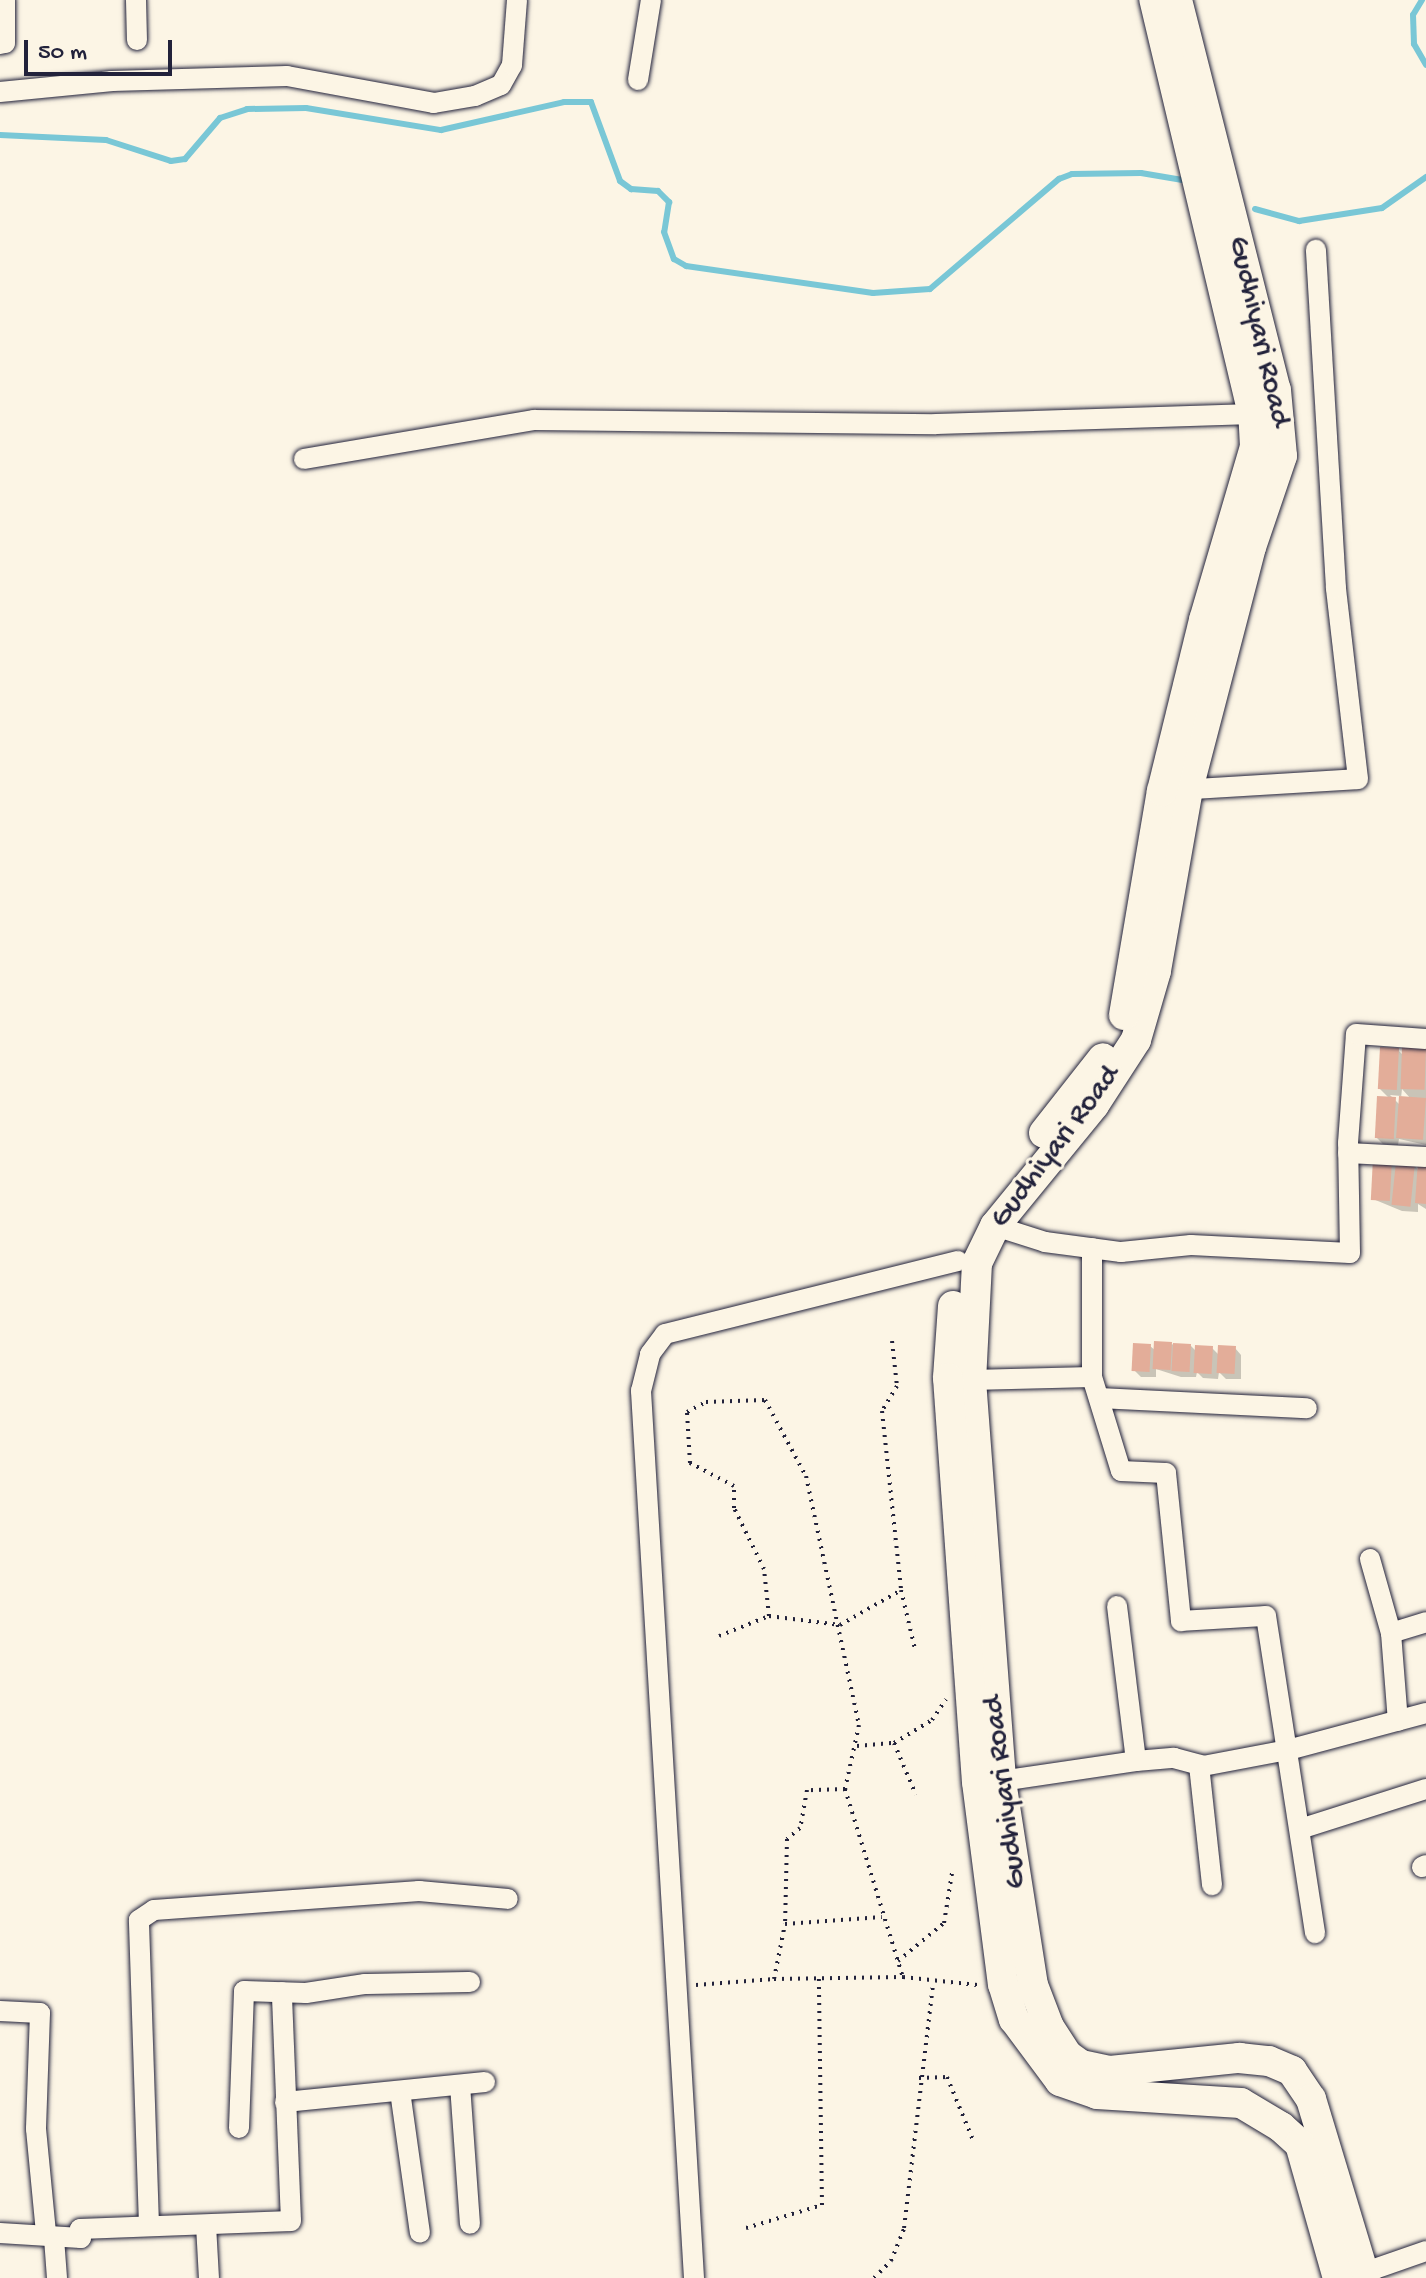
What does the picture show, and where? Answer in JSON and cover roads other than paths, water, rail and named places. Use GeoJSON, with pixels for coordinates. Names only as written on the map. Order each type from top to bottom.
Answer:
{"type":"FeatureCollection","features":[{"type":"Feature","properties":{"kind":"street"},"geometry":{"type":"LineString","coordinates":[[0,44],[5,43],[5,0]]}},
{"type":"Feature","properties":{"kind":"street"},"geometry":{"type":"LineString","coordinates":[[136,0],[137,40]]}},
{"type":"Feature","properties":{"kind":"street"},"geometry":{"type":"LineString","coordinates":[[0,92],[112,81],[287,76],[352,92],[434,103],[475,96],[501,85],[512,65],[517,0]]}},
{"type":"Feature","properties":{"kind":"street"},"geometry":{"type":"LineString","coordinates":[[638,80],[651,0]]}},
{"type":"Feature","properties":{"kind":"street","name":"Gudhiyari Road"},"geometry":{"type":"LineString","coordinates":[[1154,0],[1253,414],[1255,447],[1204,620],[1175,790],[1122,1023],[1101,1063],[981,1216],[958,1261],[948,1378],[977,1782],[1014,1988],[1049,2027],[1067,2055],[1081,2065],[1110,2071],[1239,2058],[1269,2061],[1292,2071],[1311,2099],[1355,2276]]}},
{"type":"Feature","properties":{"kind":"street","name":"Gudhiyari Road"},"geometry":{"type":"LineString","coordinates":[[1177,0],[1282,426],[1282,456],[1175,790],[1156,971],[1136,1040],[1094,1105],[995,1226],[977,1263],[971,1380],[1001,1781],[1014,2019],[1060,2081],[1097,2094],[1241,2103],[1281,2127],[1300,2144],[1355,2276]]}},
{"type":"Feature","properties":{"kind":"street"},"geometry":{"type":"LineString","coordinates":[[1175,790],[1358,779],[1336,588],[1316,250]]}},
{"type":"Feature","properties":{"kind":"street"},"geometry":{"type":"LineString","coordinates":[[304,459],[534,420],[936,424],[1253,414]]}},
{"type":"Feature","properties":{"kind":"street"},"geometry":{"type":"LineString","coordinates":[[995,1226],[1045,1242],[1121,1252],[1191,1245],[1350,1253],[1348,1153],[1356,1034],[1426,1039]]}},
{"type":"Feature","properties":{"kind":"street"},"geometry":{"type":"LineString","coordinates":[[1348,1153],[1426,1157]]}},
{"type":"Feature","properties":{"kind":"street"},"geometry":{"type":"LineString","coordinates":[[1092,1248],[1092,1377],[1121,1471],[1166,1473],[1181,1621],[1266,1616],[1315,1933]]}},
{"type":"Feature","properties":{"kind":"street"},"geometry":{"type":"LineString","coordinates":[[694,2278],[641,1391],[650,1354],[665,1334],[958,1261]]}},
{"type":"Feature","properties":{"kind":"street"},"geometry":{"type":"LineString","coordinates":[[971,1380],[1092,1377]]}},
{"type":"Feature","properties":{"kind":"street"},"geometry":{"type":"LineString","coordinates":[[1099,1398],[1307,1408]]}},
{"type":"Feature","properties":{"kind":"street"},"geometry":{"type":"LineString","coordinates":[[1370,1559],[1391,1633],[1398,1721]]}},
{"type":"Feature","properties":{"kind":"street"},"geometry":{"type":"LineString","coordinates":[[1117,1606],[1136,1761]]}},
{"type":"Feature","properties":{"kind":"street"},"geometry":{"type":"LineString","coordinates":[[1391,1633],[1426,1622]]}},
{"type":"Feature","properties":{"kind":"street"},"geometry":{"type":"LineString","coordinates":[[1001,1781],[1136,1761],[1174,1758],[1199,1765],[1288,1750],[1426,1713]]}},
{"type":"Feature","properties":{"kind":"street"},"geometry":{"type":"LineString","coordinates":[[1199,1765],[1212,1885]]}},
{"type":"Feature","properties":{"kind":"street"},"geometry":{"type":"LineString","coordinates":[[1300,1829],[1425,1795]]}},
{"type":"Feature","properties":{"kind":"street"},"geometry":{"type":"LineString","coordinates":[[149,2225],[139,1920],[154,1910],[419,1891],[508,1899]]}},
{"type":"Feature","properties":{"kind":"street"},"geometry":{"type":"LineString","coordinates":[[239,2128],[244,1991],[282,1992],[470,1982]]}},
{"type":"Feature","properties":{"kind":"street"},"geometry":{"type":"LineString","coordinates":[[0,2233],[81,2238],[80,2229],[291,2221],[282,1992]]}},
{"type":"Feature","properties":{"kind":"street"},"geometry":{"type":"LineString","coordinates":[[0,2011],[40,2013],[35,2079],[57,2278]]}},
{"type":"Feature","properties":{"kind":"street"},"geometry":{"type":"LineString","coordinates":[[285,2102],[485,2082]]}},
{"type":"Feature","properties":{"kind":"street"},"geometry":{"type":"LineString","coordinates":[[460,2085],[470,2224]]}},
{"type":"Feature","properties":{"kind":"street"},"geometry":{"type":"LineString","coordinates":[[400,2091],[420,2233]]}},
{"type":"Feature","properties":{"kind":"street"},"geometry":{"type":"LineString","coordinates":[[206,2225],[209,2278]]}},
{"type":"Feature","properties":{"kind":"street"},"geometry":{"type":"LineString","coordinates":[[1355,2276],[1426,2251]]}},
{"type":"Feature","properties":{"kind":"waterway"},"geometry":{"type":"LineString","coordinates":[[1422,0],[1413,15],[1414,44],[1426,65]]}},
{"type":"Feature","properties":{"kind":"waterway"},"geometry":{"type":"LineString","coordinates":[[0,135],[106,140],[171,161],[185,159],[220,118],[247,109],[306,108],[441,130],[564,102],[591,102],[620,181],[631,189],[658,191],[669,202],[664,232],[674,259],[686,266],[873,293],[930,289],[1059,179],[1072,174],[1141,173],[1182,180]]}},
{"type":"Feature","properties":{"kind":"waterway"},"geometry":{"type":"LineString","coordinates":[[1255,209],[1299,221],[1382,208],[1426,177]]}}]}
